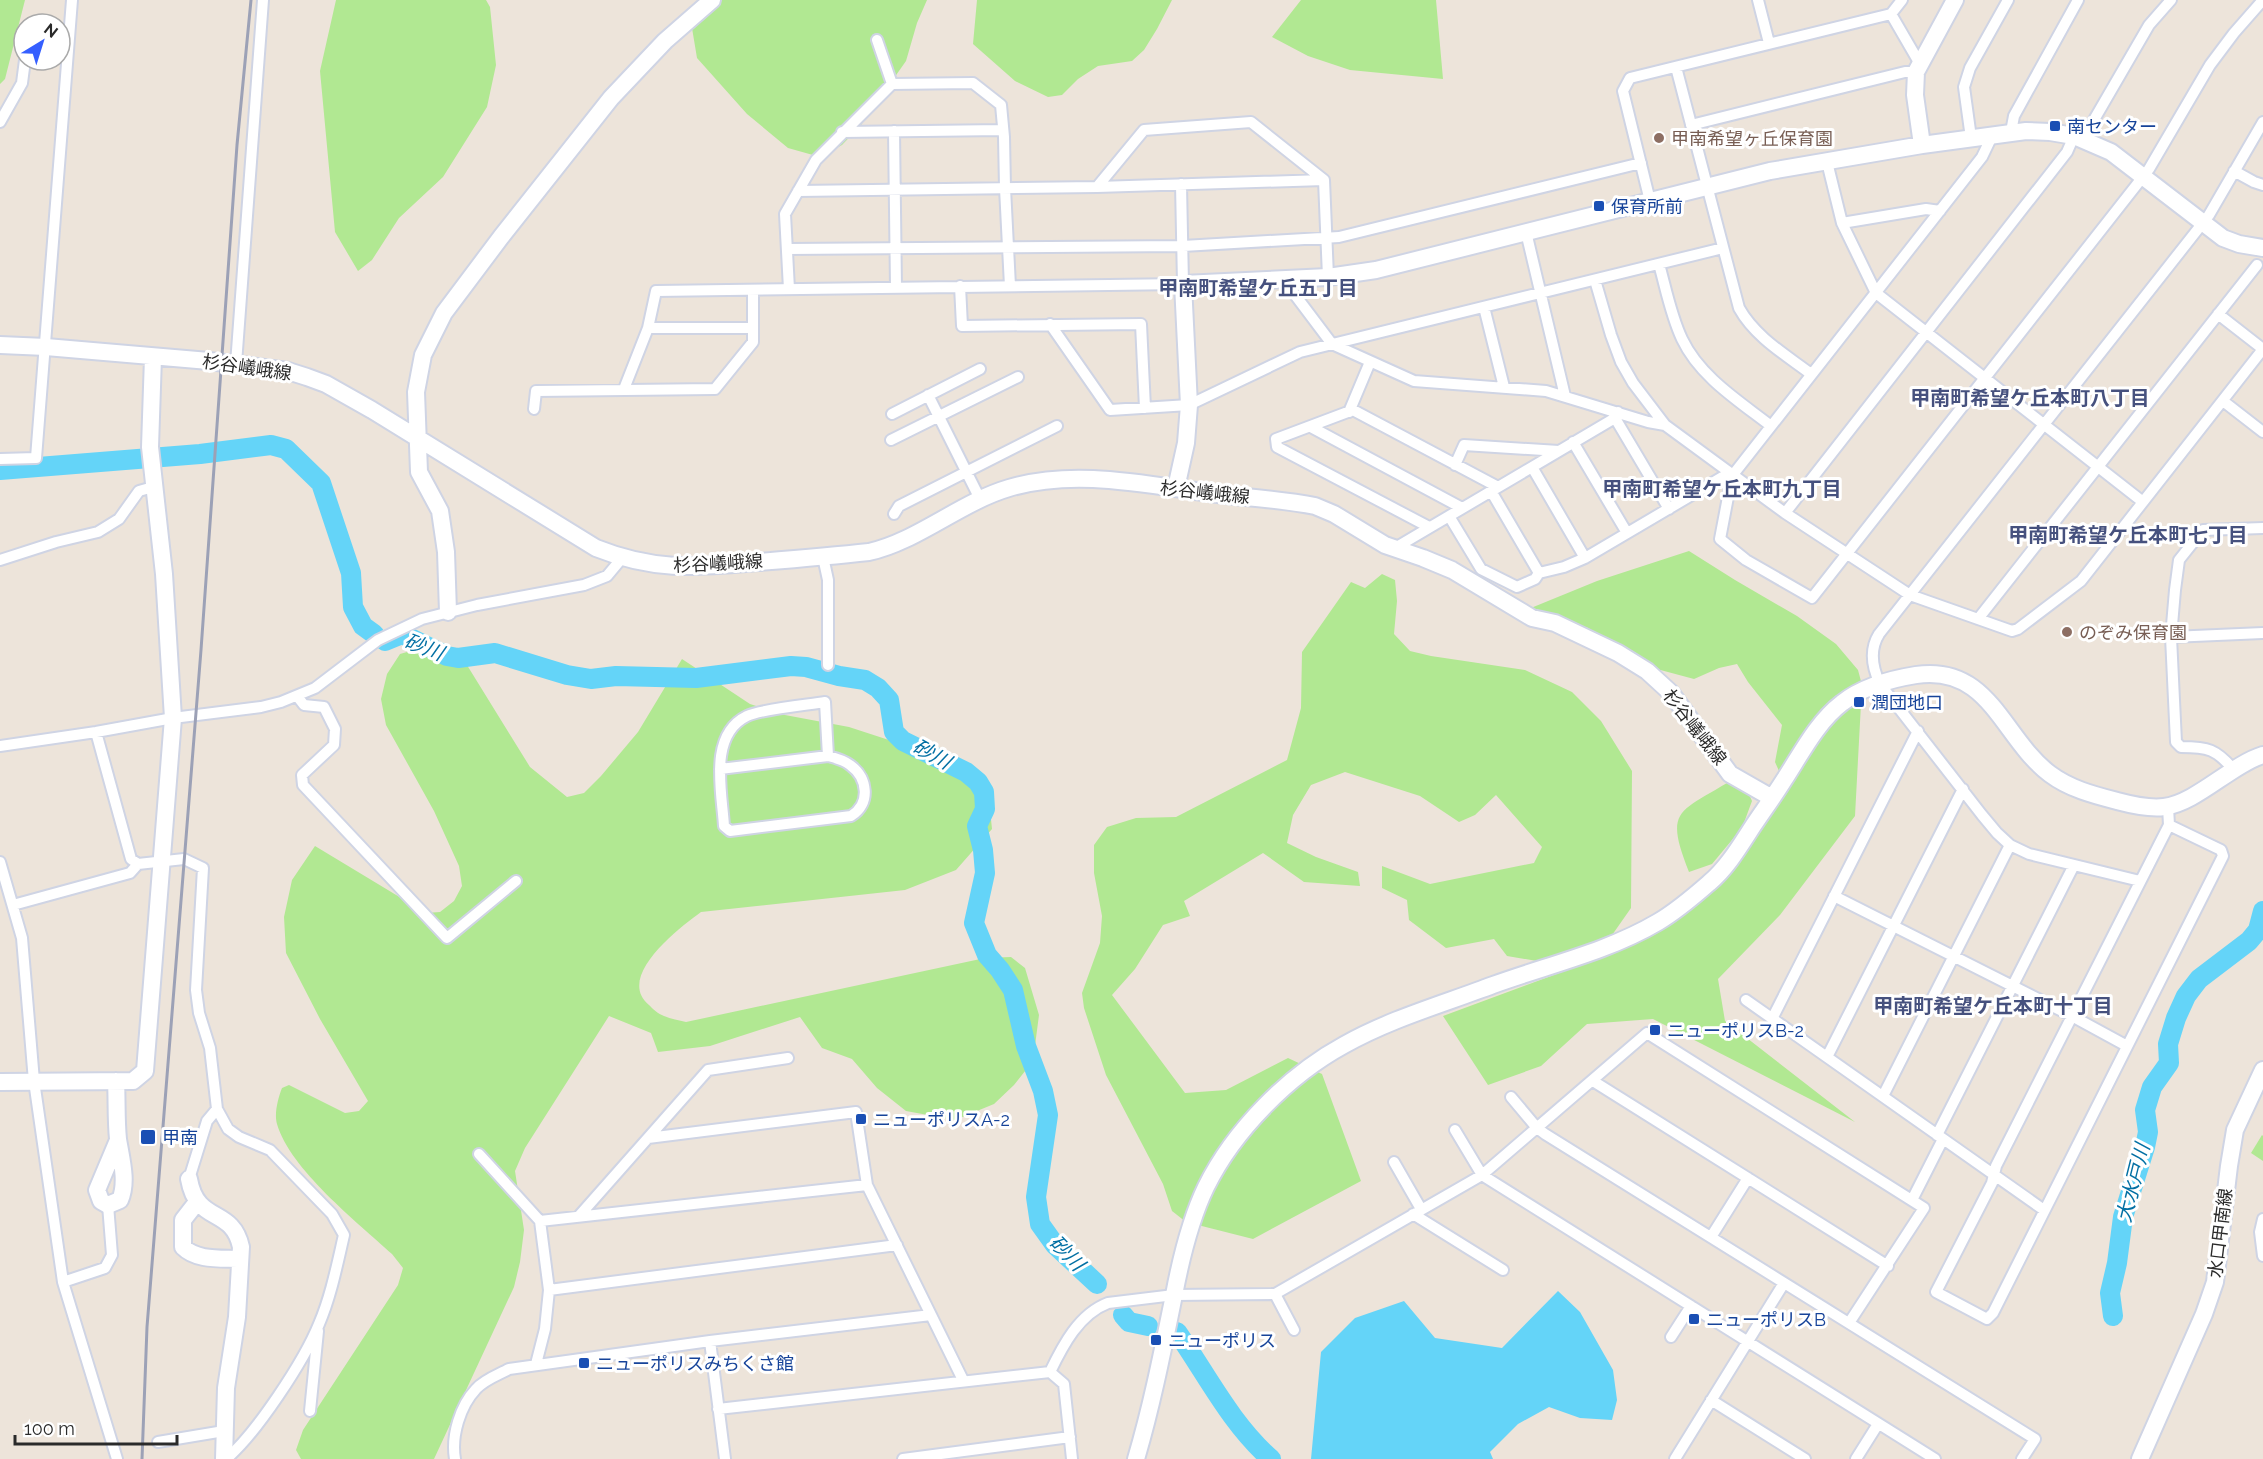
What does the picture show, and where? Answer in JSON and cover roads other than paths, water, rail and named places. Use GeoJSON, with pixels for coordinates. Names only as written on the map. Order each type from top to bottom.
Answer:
{"type":"FeatureCollection","features":[{"type":"Feature","properties":{"kind":"street"},"geometry":{"type":"LineString","coordinates":[[236,364],[263,0]]}},
{"type":"Feature","properties":{"kind":"street"},"geometry":{"type":"LineString","coordinates":[[448,612],[446,552],[440,511],[419,472],[416,392],[423,355],[444,313],[610,98],[664,41],[712,0]]}},
{"type":"Feature","properties":{"kind":"street"},"geometry":{"type":"LineString","coordinates":[[1758,0],[1769,43]]}},
{"type":"Feature","properties":{"kind":"street"},"geometry":{"type":"LineString","coordinates":[[1650,201],[1623,91],[1630,78],[1891,14],[1902,0]]}},
{"type":"Feature","properties":{"kind":"street"},"geometry":{"type":"LineString","coordinates":[[1922,145],[1915,95],[1918,68],[1955,0]]}},
{"type":"Feature","properties":{"kind":"street"},"geometry":{"type":"LineString","coordinates":[[1971,138],[1964,87],[1970,68],[2008,0]]}},
{"type":"Feature","properties":{"kind":"street"},"geometry":{"type":"LineString","coordinates":[[2011,132],[2014,116],[2078,0]]}},
{"type":"Feature","properties":{"kind":"street"},"geometry":{"type":"LineString","coordinates":[[1785,513],[2067,152],[2091,125],[2150,25],[2170,0]]}},
{"type":"Feature","properties":{"kind":"street"},"geometry":{"type":"LineString","coordinates":[[1993,134],[1983,157],[1732,476],[1719,539],[1746,560],[1812,598],[2144,176],[2210,65],[2263,0]]}},
{"type":"Feature","properties":{"kind":"street"},"geometry":{"type":"LineString","coordinates":[[1891,14],[1918,68]]}},
{"type":"Feature","properties":{"kind":"street"},"geometry":{"type":"LineString","coordinates":[[877,40],[892,84]]}},
{"type":"Feature","properties":{"kind":"street"},"geometry":{"type":"LineString","coordinates":[[1676,68],[1722,248],[1736,298],[1744,317],[1760,334],[1811,374]]}},
{"type":"Feature","properties":{"kind":"street"},"geometry":{"type":"LineString","coordinates":[[1691,125],[1918,68]]}},
{"type":"Feature","properties":{"kind":"street"},"geometry":{"type":"LineString","coordinates":[[0,122],[19,89],[23,72]]}},
{"type":"Feature","properties":{"kind":"street"},"geometry":{"type":"LineString","coordinates":[[0,459],[36,458],[46,347],[63,72]]}},
{"type":"Feature","properties":{"kind":"street"},"geometry":{"type":"LineString","coordinates":[[789,289],[785,214],[816,159],[892,84],[972,83],[1001,105],[1010,286]]}},
{"type":"Feature","properties":{"kind":"street"},"geometry":{"type":"LineString","coordinates":[[1097,187],[1144,130],[1251,122],[1324,180],[1328,277]]}},
{"type":"Feature","properties":{"kind":"street"},"geometry":{"type":"LineString","coordinates":[[2140,880],[2029,854],[2010,845],[1997,833],[1880,684],[1873,666],[1873,650],[1876,639],[2202,222],[2263,123]]}},
{"type":"Feature","properties":{"kind":"street"},"geometry":{"type":"LineString","coordinates":[[842,132],[1003,130]]}},
{"type":"Feature","properties":{"kind":"street"},"geometry":{"type":"LineString","coordinates":[[894,131],[896,288]]}},
{"type":"Feature","properties":{"kind":"street"},"geometry":{"type":"LineString","coordinates":[[624,389],[648,328],[656,291],[1183,284],[1328,277],[1376,270],[1770,171],[2011,132],[2038,131],[2079,138],[2120,158],[2223,238],[2260,258],[1978,619]]}},
{"type":"Feature","properties":{"kind":"street"},"geometry":{"type":"LineString","coordinates":[[1827,162],[1842,223],[1876,293],[2143,502]]}},
{"type":"Feature","properties":{"kind":"street"},"geometry":{"type":"LineString","coordinates":[[787,249],[1183,246],[1339,237],[1641,163]]}},
{"type":"Feature","properties":{"kind":"street"},"geometry":{"type":"LineString","coordinates":[[2234,171],[2263,185]]}},
{"type":"Feature","properties":{"kind":"street"},"geometry":{"type":"LineString","coordinates":[[798,191],[1097,187],[1324,180]]}},
{"type":"Feature","properties":{"kind":"street"},"geometry":{"type":"LineString","coordinates":[[1176,488],[1186,443],[1189,405],[1181,184]]}},
{"type":"Feature","properties":{"kind":"street"},"geometry":{"type":"LineString","coordinates":[[1842,223],[1926,208],[1940,211]]}},
{"type":"Feature","properties":{"kind":"street"},"geometry":{"type":"LineString","coordinates":[[1526,232],[1565,396]]}},
{"type":"Feature","properties":{"kind":"street"},"geometry":{"type":"LineString","coordinates":[[1050,324],[1110,410],[1189,405],[1300,352],[1722,248]]}},
{"type":"Feature","properties":{"kind":"street"},"geometry":{"type":"LineString","coordinates":[[1659,264],[1678,330],[1696,361],[1720,386],[1771,426]]}},
{"type":"Feature","properties":{"kind":"street"},"geometry":{"type":"LineString","coordinates":[[1283,279],[1332,344],[1414,381],[1546,391],[1617,415],[1665,425]]}},
{"type":"Feature","properties":{"kind":"street"},"geometry":{"type":"LineString","coordinates":[[1595,280],[1621,362],[1633,383],[1665,425],[1785,513],[1910,595],[2012,631],[2018,629],[2081,581],[2263,349],[2218,314]]}},
{"type":"Feature","properties":{"kind":"street"},"geometry":{"type":"LineString","coordinates":[[960,286],[962,326],[1142,324],[1145,408]]}},
{"type":"Feature","properties":{"kind":"street"},"geometry":{"type":"LineString","coordinates":[[534,409],[536,391],[715,389],[753,342],[753,290]]}},
{"type":"Feature","properties":{"kind":"street"},"geometry":{"type":"LineString","coordinates":[[1484,308],[1504,387]]}},
{"type":"Feature","properties":{"kind":"street"},"geometry":{"type":"LineString","coordinates":[[648,328],[752,328]]}},
{"type":"Feature","properties":{"kind":"street","name":"杉谷嶬峨線"},"geometry":{"type":"LineString","coordinates":[[0,345],[236,364],[288,371],[326,384],[596,548],[622,558],[672,567],[823,556],[887,548],[980,499],[1006,488],[1034,481],[1086,479],[1315,506],[1334,514],[1385,545],[1452,570],[1532,618],[1555,623],[1628,659],[1647,671],[1671,693],[1730,774],[1772,798]]}},
{"type":"Feature","properties":{"kind":"street"},"geometry":{"type":"LineString","coordinates":[[0,1082],[133,1081],[145,1071],[173,718],[165,586],[151,469],[153,357]]}},
{"type":"Feature","properties":{"kind":"street"},"geometry":{"type":"LineString","coordinates":[[1349,412],[1371,362]]}},
{"type":"Feature","properties":{"kind":"street"},"geometry":{"type":"LineString","coordinates":[[892,414],[980,369]]}},
{"type":"Feature","properties":{"kind":"street"},"geometry":{"type":"LineString","coordinates":[[891,440],[1018,377]]}},
{"type":"Feature","properties":{"kind":"street"},"geometry":{"type":"LineString","coordinates":[[928,395],[980,499]]}},
{"type":"Feature","properties":{"kind":"street"},"geometry":{"type":"LineString","coordinates":[[2223,401],[2263,432]]}},
{"type":"Feature","properties":{"kind":"street"},"geometry":{"type":"LineString","coordinates":[[1429,528],[1277,447],[1276,439],[1353,410],[1495,489],[1539,573]]}},
{"type":"Feature","properties":{"kind":"street"},"geometry":{"type":"LineString","coordinates":[[1395,548],[1617,415]]}},
{"type":"Feature","properties":{"kind":"street"},"geometry":{"type":"LineString","coordinates":[[1617,415],[1669,509]]}},
{"type":"Feature","properties":{"kind":"street"},"geometry":{"type":"LineString","coordinates":[[894,514],[899,506],[1057,426]]}},
{"type":"Feature","properties":{"kind":"street"},"geometry":{"type":"LineString","coordinates":[[1311,427],[1462,508]]}},
{"type":"Feature","properties":{"kind":"street"},"geometry":{"type":"LineString","coordinates":[[1573,442],[1627,533]]}},
{"type":"Feature","properties":{"kind":"street"},"geometry":{"type":"LineString","coordinates":[[1455,465],[1464,445],[1560,451]]}},
{"type":"Feature","properties":{"kind":"street"},"geometry":{"type":"LineString","coordinates":[[1532,467],[1585,558]]}},
{"type":"Feature","properties":{"kind":"street"},"geometry":{"type":"LineString","coordinates":[[1449,516],[1481,569],[1517,587],[1535,579],[1539,573],[1564,567],[1585,558],[1724,476],[1732,476]]}},
{"type":"Feature","properties":{"kind":"street"},"geometry":{"type":"LineString","coordinates":[[0,560],[56,542],[98,532],[120,519],[139,491],[153,487]]}},
{"type":"Feature","properties":{"kind":"street"},"geometry":{"type":"LineString","coordinates":[[2234,770],[2213,750],[2203,747],[2181,747],[2176,742],[2170,637],[2180,560],[2202,530],[2263,528]]}},
{"type":"Feature","properties":{"kind":"street"},"geometry":{"type":"LineString","coordinates":[[823,556],[828,580],[828,665]]}},
{"type":"Feature","properties":{"kind":"street"},"geometry":{"type":"LineString","coordinates":[[0,746],[173,718],[261,707],[315,688],[378,640],[422,619],[477,605],[584,585],[607,576],[622,558]]}},
{"type":"Feature","properties":{"kind":"street"},"geometry":{"type":"LineString","coordinates":[[2170,637],[2263,633]]}},
{"type":"Feature","properties":{"kind":"street"},"geometry":{"type":"LineString","coordinates":[[1136,1459],[1192,1224],[1217,1167],[1255,1116],[1299,1073],[1345,1044],[1397,1020],[1616,943],[1660,921],[1712,881],[1738,851],[1802,752],[1831,713],[1844,701],[1880,684],[1926,674],[1945,673],[1955,676],[1970,684],[1990,703],[2033,758],[2048,773],[2070,786],[2149,808],[2168,807],[2206,788],[2250,760],[2263,755]]}},
{"type":"Feature","properties":{"kind":"street"},"geometry":{"type":"LineString","coordinates":[[297,696],[304,705],[324,707],[335,729],[334,745],[302,775],[303,785],[447,938],[516,881]]}},
{"type":"Feature","properties":{"kind":"street"},"geometry":{"type":"LineString","coordinates":[[720,769],[828,756],[850,764],[858,772],[866,788],[862,806],[851,816],[730,831],[724,826],[720,769],[723,745],[738,722],[750,714],[825,702],[828,756]]}},
{"type":"Feature","properties":{"kind":"street"},"geometry":{"type":"LineString","coordinates":[[1772,1019],[1918,731]]}},
{"type":"Feature","properties":{"kind":"street"},"geometry":{"type":"LineString","coordinates":[[96,732],[131,859],[138,864]]}},
{"type":"Feature","properties":{"kind":"street"},"geometry":{"type":"LineString","coordinates":[[1827,1057],[1963,789]]}},
{"type":"Feature","properties":{"kind":"street"},"geometry":{"type":"LineString","coordinates":[[2168,807],[2169,825],[1996,1166],[1992,1182],[1936,1292],[1987,1319],[1993,1313],[2223,856],[2221,850],[2169,825]]}},
{"type":"Feature","properties":{"kind":"street"},"geometry":{"type":"LineString","coordinates":[[1883,1096],[2010,845]]}},
{"type":"Feature","properties":{"kind":"street"},"geometry":{"type":"LineString","coordinates":[[8,900],[130,873],[138,864],[184,860],[202,868],[196,990],[199,1013],[210,1048],[217,1109],[228,1129],[239,1137],[270,1150],[332,1214],[344,1236],[319,1325],[310,1411]]}},
{"type":"Feature","properties":{"kind":"street"},"geometry":{"type":"LineString","coordinates":[[0,862],[8,900],[22,938],[34,1081],[63,1282],[117,1459]]}},
{"type":"Feature","properties":{"kind":"street"},"geometry":{"type":"LineString","coordinates":[[1912,1200],[2013,986],[2074,865]]}},
{"type":"Feature","properties":{"kind":"street"},"geometry":{"type":"LineString","coordinates":[[1834,896],[2127,1046]]}},
{"type":"Feature","properties":{"kind":"street"},"geometry":{"type":"LineString","coordinates":[[1746,1000],[2044,1210]]}},
{"type":"Feature","properties":{"kind":"street"},"geometry":{"type":"LineString","coordinates":[[1050,1372],[1060,1351],[1084,1317],[1100,1306],[1174,1295],[1275,1294],[1482,1175],[1647,1034],[1924,1208],[1849,1323]]}},
{"type":"Feature","properties":{"kind":"street"},"geometry":{"type":"LineString","coordinates":[[579,1216],[708,1070],[788,1058]]}},
{"type":"Feature","properties":{"kind":"street","name":"水口甲南線"},"geometry":{"type":"LineString","coordinates":[[2140,1459],[2216,1282],[2235,1130],[2263,1070]]}},
{"type":"Feature","properties":{"kind":"street"},"geometry":{"type":"LineString","coordinates":[[63,1282],[105,1268],[112,1255],[108,1204],[120,1200],[124,1192],[114,1169],[122,1153],[118,1140],[116,1081]]}},
{"type":"Feature","properties":{"kind":"street"},"geometry":{"type":"LineString","coordinates":[[1593,1081],[1888,1266]]}},
{"type":"Feature","properties":{"kind":"street"},"geometry":{"type":"LineString","coordinates":[[1511,1097],[1537,1128],[2035,1439],[2022,1459]]}},
{"type":"Feature","properties":{"kind":"street"},"geometry":{"type":"LineString","coordinates":[[217,1109],[207,1121],[189,1179],[191,1191],[203,1209],[231,1225],[239,1236],[237,1317],[226,1388],[225,1459]]}},
{"type":"Feature","properties":{"kind":"street"},"geometry":{"type":"LineString","coordinates":[[648,1138],[856,1112],[867,1185],[963,1380]]}},
{"type":"Feature","properties":{"kind":"street"},"geometry":{"type":"LineString","coordinates":[[1455,1130],[1482,1175],[1935,1459]]}},
{"type":"Feature","properties":{"kind":"street"},"geometry":{"type":"LineString","coordinates":[[479,1154],[540,1221],[549,1290],[545,1329],[536,1364]]}},
{"type":"Feature","properties":{"kind":"street"},"geometry":{"type":"LineString","coordinates":[[1394,1162],[1417,1211],[1503,1270]]}},
{"type":"Feature","properties":{"kind":"street"},"geometry":{"type":"LineString","coordinates":[[1711,1237],[1748,1178]]}},
{"type":"Feature","properties":{"kind":"street"},"geometry":{"type":"LineString","coordinates":[[540,1221],[867,1185]]}},
{"type":"Feature","properties":{"kind":"street"},"geometry":{"type":"LineString","coordinates":[[197,1202],[183,1220],[183,1247],[188,1253],[197,1257],[240,1259]]}},
{"type":"Feature","properties":{"kind":"street"},"geometry":{"type":"LineString","coordinates":[[2263,1219],[2260,1232],[2263,1256]]}},
{"type":"Feature","properties":{"kind":"street"},"geometry":{"type":"LineString","coordinates":[[549,1290],[897,1245]]}},
{"type":"Feature","properties":{"kind":"street"},"geometry":{"type":"LineString","coordinates":[[1675,1459],[1784,1283]]}},
{"type":"Feature","properties":{"kind":"street"},"geometry":{"type":"LineString","coordinates":[[1275,1294],[1294,1330]]}},
{"type":"Feature","properties":{"kind":"street"},"geometry":{"type":"LineString","coordinates":[[1671,1337],[1691,1306]]}},
{"type":"Feature","properties":{"kind":"street"},"geometry":{"type":"LineString","coordinates":[[454,1459],[456,1427],[467,1402],[477,1388],[491,1377],[509,1370],[536,1364],[710,1341],[931,1315]]}},
{"type":"Feature","properties":{"kind":"street"},"geometry":{"type":"LineString","coordinates":[[225,1459],[242,1446],[291,1375],[319,1325]]}},
{"type":"Feature","properties":{"kind":"street"},"geometry":{"type":"LineString","coordinates":[[710,1341],[725,1459]]}},
{"type":"Feature","properties":{"kind":"street"},"geometry":{"type":"LineString","coordinates":[[718,1409],[1050,1372],[1064,1384],[1072,1459]]}},
{"type":"Feature","properties":{"kind":"street"},"geometry":{"type":"LineString","coordinates":[[1711,1400],[1806,1459]]}},
{"type":"Feature","properties":{"kind":"street"},"geometry":{"type":"LineString","coordinates":[[1856,1459],[1878,1424]]}},
{"type":"Feature","properties":{"kind":"street"},"geometry":{"type":"LineString","coordinates":[[158,1442],[224,1431]]}},
{"type":"Feature","properties":{"kind":"street"},"geometry":{"type":"LineString","coordinates":[[903,1459],[1070,1437]]}},
{"type":"Feature","properties":{"kind":"water"},"geometry":{"type":"Polygon","coordinates":[[[1558,1291],[1580,1312],[1613,1370],[1617,1400],[1612,1420],[1580,1418],[1549,1407],[1518,1424],[1490,1452],[1493,1459],[1311,1459],[1321,1352],[1355,1318],[1404,1301],[1435,1338],[1502,1348],[1558,1291]]]}},
{"type":"Feature","properties":{"kind":"waterway","name":"砂川"},"geometry":{"type":"LineString","coordinates":[[0,470],[200,454],[271,445],[286,449],[321,483],[351,573],[353,607],[363,626],[374,634]]}},
{"type":"Feature","properties":{"kind":"waterway","name":"砂川"},"geometry":{"type":"LineString","coordinates":[[385,641],[402,634],[447,656],[458,658],[495,653],[567,675],[591,679],[616,676],[696,678],[791,666],[806,667],[865,680],[878,688],[889,700],[894,732],[903,741],[966,772],[978,782],[984,792],[985,809],[977,826],[983,850],[985,873],[974,923],[987,955],[1013,990],[1026,1046],[1043,1091],[1048,1115],[1036,1197],[1040,1224],[1055,1245],[1097,1284]]}},
{"type":"Feature","properties":{"kind":"waterway","name":"大水戸川"},"geometry":{"type":"LineString","coordinates":[[2113,1316],[2110,1293],[2117,1263],[2123,1217],[2148,1132],[2145,1110],[2152,1087],[2169,1063],[2168,1044],[2176,1018],[2186,996],[2199,979],[2249,941],[2258,930],[2263,911]]}},
{"type":"Feature","properties":{"kind":"waterway","name":"砂川"},"geometry":{"type":"LineString","coordinates":[[1123,1315],[1129,1322],[1148,1326]]}},
{"type":"Feature","properties":{"kind":"waterway","name":"砂川"},"geometry":{"type":"LineString","coordinates":[[1177,1332],[1232,1415],[1271,1459]]}},
{"type":"Feature","properties":{"kind":"railway"},"geometry":{"type":"LineString","coordinates":[[142,1459],[147,1327],[201,650],[237,145],[251,0]]}},
{"type":"Feature","properties":{"kind":"place","name":"南センター"},"geometry":{"type":"Point","coordinates":[2055,126]}},
{"type":"Feature","properties":{"kind":"place","name":"甲南希望ヶ丘保育園"},"geometry":{"type":"Point","coordinates":[1659,138]}},
{"type":"Feature","properties":{"kind":"place","name":"保育所前"},"geometry":{"type":"Point","coordinates":[1599,206]}},
{"type":"Feature","properties":{"kind":"place","name":"のぞみ保育園"},"geometry":{"type":"Point","coordinates":[2067,632]}},
{"type":"Feature","properties":{"kind":"place","name":"潤団地口"},"geometry":{"type":"Point","coordinates":[1859,702]}},
{"type":"Feature","properties":{"kind":"place","name":"ニューポリスB-2"},"geometry":{"type":"Point","coordinates":[1655,1030]}},
{"type":"Feature","properties":{"kind":"place","name":"ニューポリスA-2"},"geometry":{"type":"Point","coordinates":[861,1119]}},
{"type":"Feature","properties":{"kind":"place","name":"甲南"},"geometry":{"type":"Point","coordinates":[148,1137]}},
{"type":"Feature","properties":{"kind":"place","name":"ニューポリスB"},"geometry":{"type":"Point","coordinates":[1694,1319]}},
{"type":"Feature","properties":{"kind":"place","name":"ニューポリス"},"geometry":{"type":"Point","coordinates":[1156,1340]}},
{"type":"Feature","properties":{"kind":"place","name":"ニューポリスみちくさ館"},"geometry":{"type":"Point","coordinates":[584,1363]}},
{"type":"Feature","properties":{"kind":"district","name":"甲南町希望ケ丘五丁目"},"geometry":{"type":"Point","coordinates":[1258,288]}},
{"type":"Feature","properties":{"kind":"district","name":"甲南町希望ケ丘本町八丁目"},"geometry":{"type":"Point","coordinates":[2030,398]}},
{"type":"Feature","properties":{"kind":"district","name":"甲南町希望ケ丘本町九丁目"},"geometry":{"type":"Point","coordinates":[1722,489]}},
{"type":"Feature","properties":{"kind":"district","name":"甲南町希望ケ丘本町七丁目"},"geometry":{"type":"Point","coordinates":[2128,535]}},
{"type":"Feature","properties":{"kind":"district","name":"甲南町希望ケ丘本町十丁目"},"geometry":{"type":"Point","coordinates":[1993,1006]}}]}
